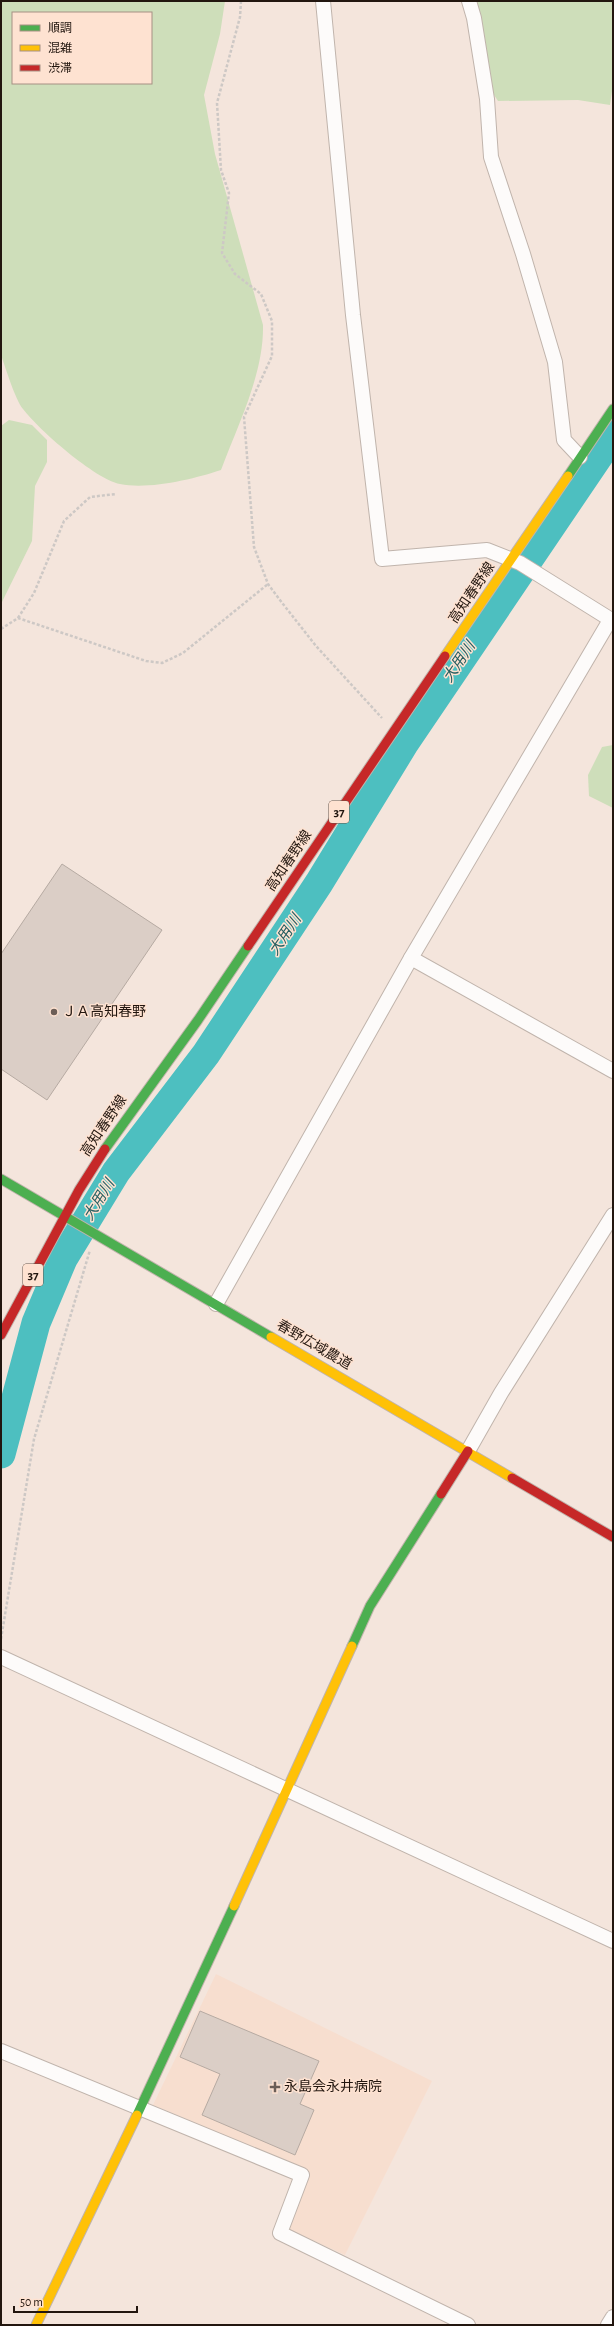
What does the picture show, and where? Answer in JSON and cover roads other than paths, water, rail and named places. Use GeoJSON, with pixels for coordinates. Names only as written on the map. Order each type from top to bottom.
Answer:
{"type":"FeatureCollection","features":[{"type":"Feature","properties":{"kind":"street"},"geometry":{"type":"LineString","coordinates":[[216,1304],[410,958],[612,620],[516,561],[487,550],[382,559],[354,315],[323,1]]}},
{"type":"Feature","properties":{"kind":"street"},"geometry":{"type":"LineString","coordinates":[[469,1],[474,18],[487,99],[491,157],[524,254],[554,362],[564,440],[580,457]]}},
{"type":"Feature","properties":{"kind":"street","name":"高知春野線"},"geometry":{"type":"LineString","coordinates":[[1,1335],[65,1215],[113,1136],[198,1020],[394,732],[516,561],[580,457],[613,409]]}},
{"type":"Feature","properties":{"kind":"street"},"geometry":{"type":"LineString","coordinates":[[410,958],[613,1071]]}},
{"type":"Feature","properties":{"kind":"street","name":"春野広域農道"},"geometry":{"type":"LineString","coordinates":[[1,1179],[95,1232],[613,1537]]}},
{"type":"Feature","properties":{"kind":"street"},"geometry":{"type":"LineString","coordinates":[[36,2325],[141,2107],[287,1791],[370,1606],[468,1451],[501,1393],[613,1215]]}},
{"type":"Feature","properties":{"kind":"street"},"geometry":{"type":"LineString","coordinates":[[1,1657],[613,1941]]}},
{"type":"Feature","properties":{"kind":"street"},"geometry":{"type":"LineString","coordinates":[[1,2051],[141,2107],[302,2175],[280,2233],[468,2325]]}},
{"type":"Feature","properties":{"kind":"street"},"geometry":{"type":"LineString","coordinates":[[608,2325],[613,2317]]}},
{"type":"Feature","properties":{"kind":"waterway","name":"大用川"},"geometry":{"type":"LineString","coordinates":[[1,1454],[36,1323],[63,1259],[116,1172],[206,1054],[319,883],[404,744],[613,435]]}},
{"type":"Feature","properties":{"kind":"place","name":"ＪＡ高知春野"},"geometry":{"type":"Point","coordinates":[54,1012]}},
{"type":"Feature","properties":{"kind":"place","name":"永島会永井病院"},"geometry":{"type":"Point","coordinates":[275,2087]}}]}
